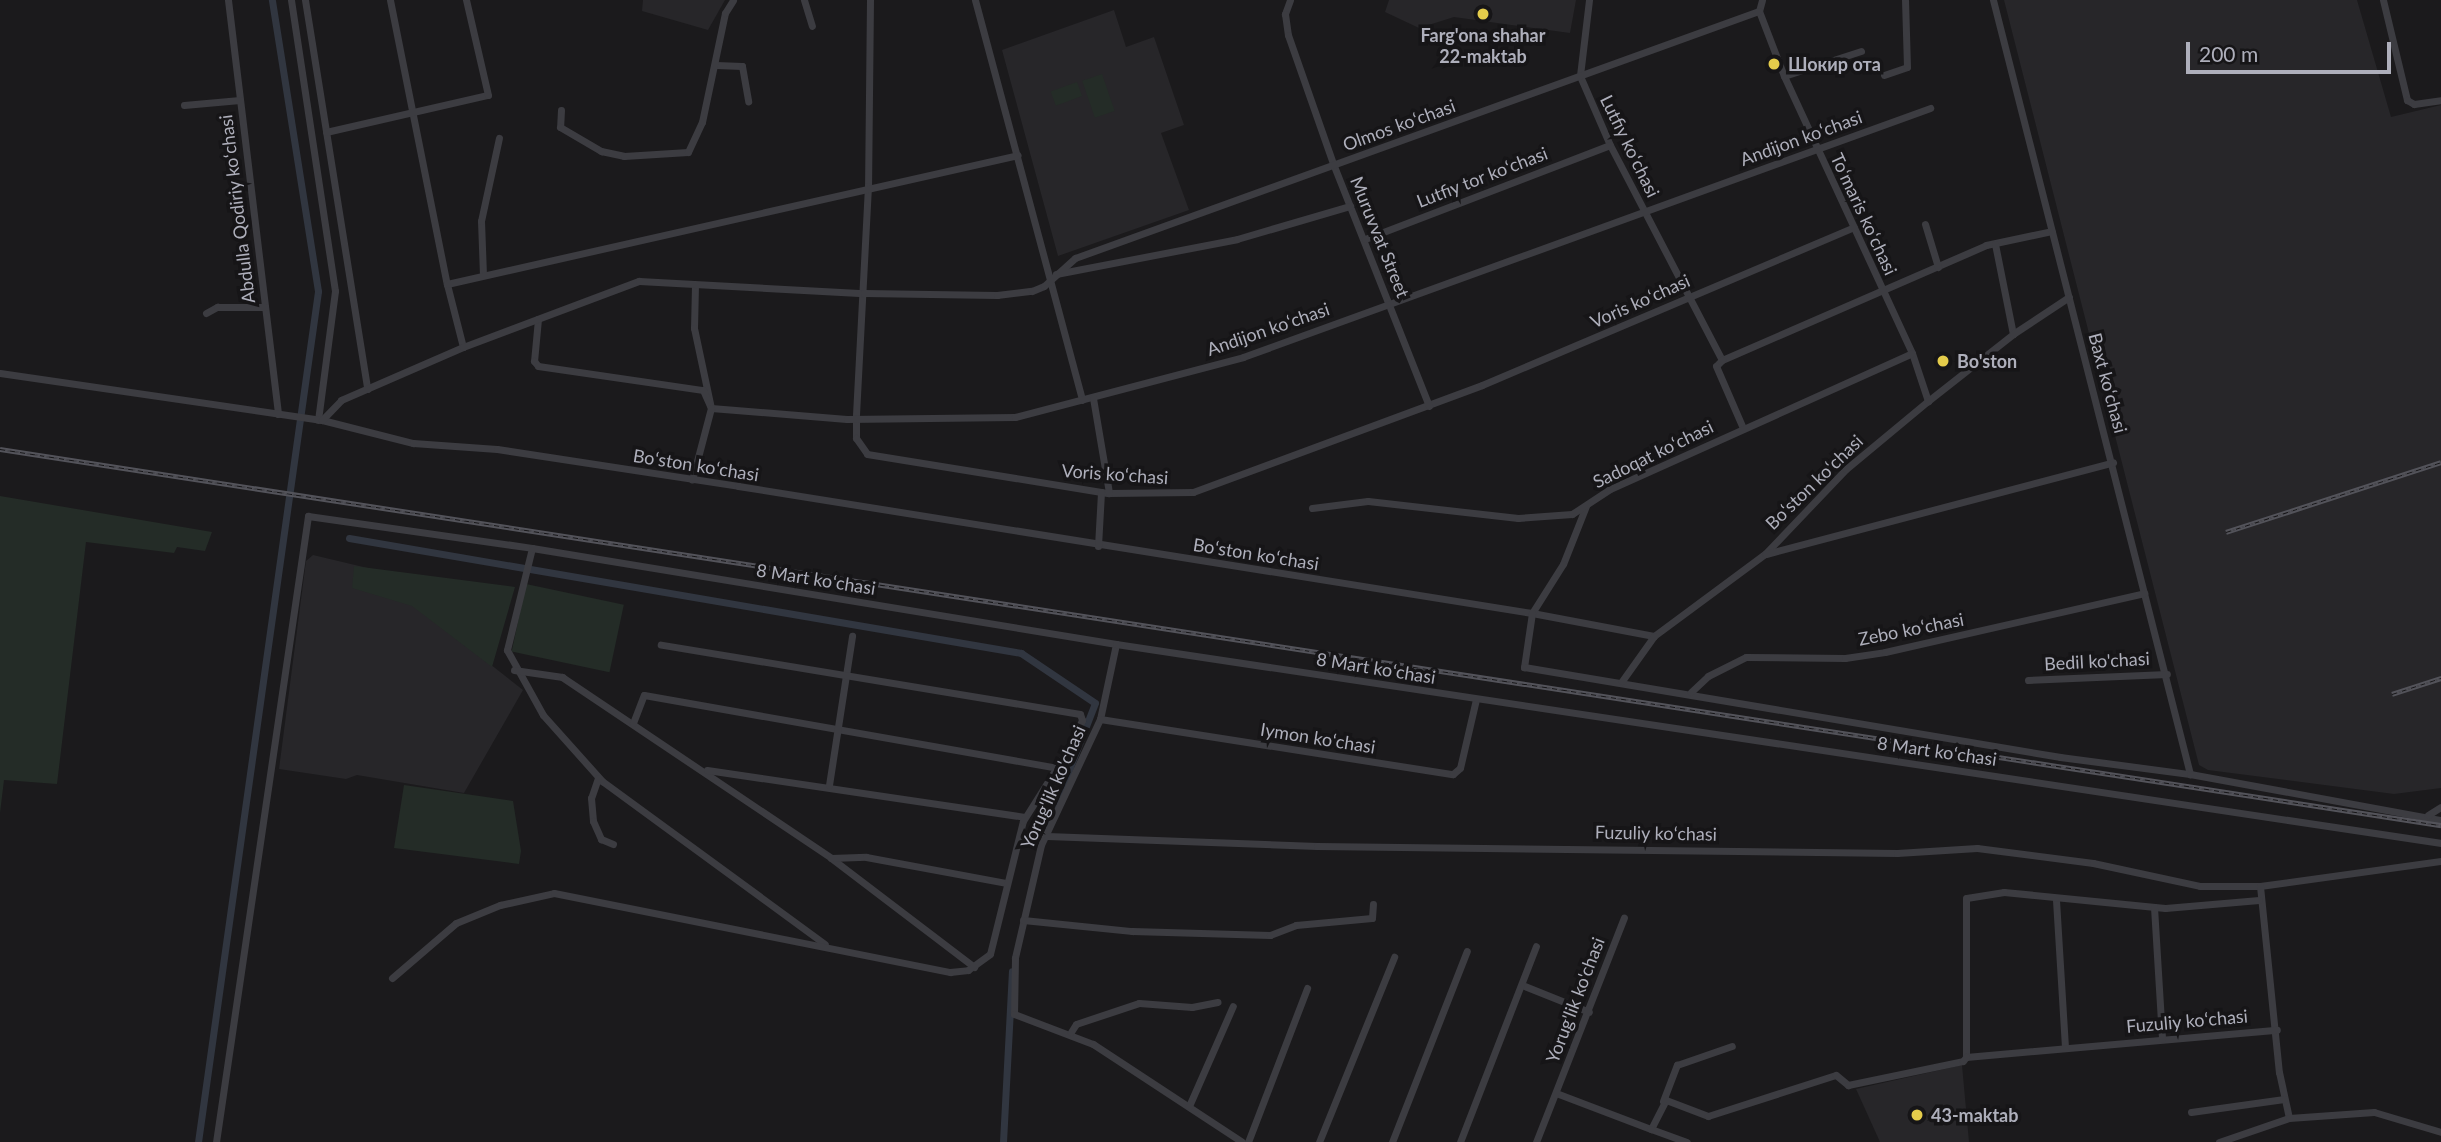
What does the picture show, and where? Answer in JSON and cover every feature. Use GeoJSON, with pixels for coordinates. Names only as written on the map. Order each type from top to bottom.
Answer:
{"type":"FeatureCollection","features":[{"type":"Feature","properties":{"kind":"street","name":"Abdulla Qodiriy koʻchasi"},"geometry":{"type":"LineString","coordinates":[[228,0],[278,414]]}},
{"type":"Feature","properties":{"kind":"street"},"geometry":{"type":"LineString","coordinates":[[291,0],[335,291],[317,420]]}},
{"type":"Feature","properties":{"kind":"street"},"geometry":{"type":"LineString","coordinates":[[305,0],[367,389]]}},
{"type":"Feature","properties":{"kind":"street"},"geometry":{"type":"LineString","coordinates":[[390,0],[447,284],[463,347]]}},
{"type":"Feature","properties":{"kind":"street"},"geometry":{"type":"LineString","coordinates":[[326,132],[488,95],[466,0]]}},
{"type":"Feature","properties":{"kind":"street"},"geometry":{"type":"LineString","coordinates":[[562,110],[560,127],[590,146],[624,156],[688,152],[694,148],[716,65],[725,13],[733,0]]}},
{"type":"Feature","properties":{"kind":"street"},"geometry":{"type":"LineString","coordinates":[[804,0],[813,26]]}},
{"type":"Feature","properties":{"kind":"street","name":"Voris koʻchasi"},"geometry":{"type":"LineString","coordinates":[[870,0],[869,186],[856,418],[856,438],[867,454],[1105,493],[1165,496],[1193,492],[1429,405],[1854,227]]}},
{"type":"Feature","properties":{"kind":"street"},"geometry":{"type":"LineString","coordinates":[[975,0],[1052,275],[1082,400]]}},
{"type":"Feature","properties":{"kind":"street","name":"Muruvvat Street"},"geometry":{"type":"LineString","coordinates":[[1290,0],[1286,28],[1334,166],[1429,405]]}},
{"type":"Feature","properties":{"kind":"street"},"geometry":{"type":"LineString","coordinates":[[1580,76],[1589,0]]}},
{"type":"Feature","properties":{"kind":"street"},"geometry":{"type":"LineString","coordinates":[[1759,11],[1762,0]]}},
{"type":"Feature","properties":{"kind":"street"},"geometry":{"type":"LineString","coordinates":[[1884,75],[1907,67],[1905,0]]}},
{"type":"Feature","properties":{"kind":"street","name":"Baxt koʻchasi"},"geometry":{"type":"LineString","coordinates":[[1993,0],[2167,674],[2190,774]]}},
{"type":"Feature","properties":{"kind":"street"},"geometry":{"type":"LineString","coordinates":[[2383,0],[2407,100],[2414,104],[2441,100]]}},
{"type":"Feature","properties":{"kind":"street","name":"Olmos koʻchasi"},"geometry":{"type":"LineString","coordinates":[[317,420],[341,400],[463,347],[639,281],[864,293],[997,295],[1032,291],[1044,286],[1052,275],[1074,258],[1759,11]]}},
{"type":"Feature","properties":{"kind":"street","name":"Toʻmaris koʻchasi"},"geometry":{"type":"LineString","coordinates":[[1759,11],[1817,150],[1912,353],[1928,401]]}},
{"type":"Feature","properties":{"kind":"street"},"geometry":{"type":"LineString","coordinates":[[1784,76],[1861,51]]}},
{"type":"Feature","properties":{"kind":"street"},"geometry":{"type":"LineString","coordinates":[[716,65],[742,66],[748,102]]}},
{"type":"Feature","properties":{"kind":"street","name":"Lutfiy koʻchasi"},"geometry":{"type":"LineString","coordinates":[[1580,76],[1610,145],[1722,360],[1716,366],[1744,428]]}},
{"type":"Feature","properties":{"kind":"street"},"geometry":{"type":"LineString","coordinates":[[184,105],[240,100]]}},
{"type":"Feature","properties":{"kind":"street","name":"Andijon koʻchasi"},"geometry":{"type":"LineString","coordinates":[[711,408],[764,416],[1015,416],[1093,398],[1243,357],[1930,108]]}},
{"type":"Feature","properties":{"kind":"street"},"geometry":{"type":"LineString","coordinates":[[483,275],[481,221],[499,138]]}},
{"type":"Feature","properties":{"kind":"street","name":"Lutfiy tor koʻchasi"},"geometry":{"type":"LineString","coordinates":[[1365,239],[1610,145]]}},
{"type":"Feature","properties":{"kind":"street"},"geometry":{"type":"LineString","coordinates":[[447,284],[869,186],[1018,155]]}},
{"type":"Feature","properties":{"kind":"street"},"geometry":{"type":"LineString","coordinates":[[1052,275],[1237,239],[1350,206]]}},
{"type":"Feature","properties":{"kind":"street"},"geometry":{"type":"LineString","coordinates":[[1925,224],[1938,267]]}},
{"type":"Feature","properties":{"kind":"street"},"geometry":{"type":"LineString","coordinates":[[1722,360],[1995,244],[2052,231]]}},
{"type":"Feature","properties":{"kind":"street"},"geometry":{"type":"LineString","coordinates":[[1995,244],[2013,334]]}},
{"type":"Feature","properties":{"kind":"street"},"geometry":{"type":"LineString","coordinates":[[692,480],[711,408],[695,328],[695,285]]}},
{"type":"Feature","properties":{"kind":"street","name":"Boʻston koʻchasi"},"geometry":{"type":"LineString","coordinates":[[0,373],[317,420],[413,443],[497,449],[1532,613],[1654,636],[1765,554],[1846,469],[1928,401],[2013,334],[2069,297]]}},
{"type":"Feature","properties":{"kind":"street"},"geometry":{"type":"LineString","coordinates":[[206,313],[216,307],[265,307]]}},
{"type":"Feature","properties":{"kind":"street"},"geometry":{"type":"LineString","coordinates":[[538,319],[535,365],[703,390],[711,408]]}},
{"type":"Feature","properties":{"kind":"street","name":"Sadoqat koʻchasi"},"geometry":{"type":"LineString","coordinates":[[1312,508],[1368,501],[1408,502],[1518,518],[1562,516],[1586,506],[1611,489],[1912,353]]}},
{"type":"Feature","properties":{"kind":"street"},"geometry":{"type":"LineString","coordinates":[[1093,398],[1105,493],[1098,546]]}},
{"type":"Feature","properties":{"kind":"street"},"geometry":{"type":"LineString","coordinates":[[1765,554],[2113,463]]}},
{"type":"Feature","properties":{"kind":"street"},"geometry":{"type":"LineString","coordinates":[[1586,506],[1563,564],[1532,613],[1524,667],[1691,692],[2060,757],[2190,774],[2428,815],[2441,820]]}},
{"type":"Feature","properties":{"kind":"street","name":"8 Mart koʻchasi"},"geometry":{"type":"LineString","coordinates":[[216,1142],[307,516],[1116,645],[2441,843]]}},
{"type":"Feature","properties":{"kind":"street"},"geometry":{"type":"LineString","coordinates":[[532,551],[507,645],[514,670],[543,715],[598,778],[825,944]]}},
{"type":"Feature","properties":{"kind":"street","name":"Zebo koʻchasi"},"geometry":{"type":"LineString","coordinates":[[1691,692],[1709,676],[1746,657],[1845,658],[1885,652],[2144,593]]}},
{"type":"Feature","properties":{"kind":"street"},"geometry":{"type":"LineString","coordinates":[[829,785],[852,636]]}},
{"type":"Feature","properties":{"kind":"street"},"geometry":{"type":"LineString","coordinates":[[1622,681],[1654,636]]}},
{"type":"Feature","properties":{"kind":"street"},"geometry":{"type":"LineString","coordinates":[[392,978],[456,923],[499,905],[554,893],[825,944],[950,972],[974,967],[993,948],[1006,883],[1024,817],[1079,729],[1080,714],[846,673],[661,645]]}},
{"type":"Feature","properties":{"kind":"street","name":"Yorug'lik ko'chasi"},"geometry":{"type":"LineString","coordinates":[[1116,645],[1100,719],[1047,836],[1023,920],[1012,974],[1014,1014],[1071,1032],[1242,1142]]}},
{"type":"Feature","properties":{"kind":"street"},"geometry":{"type":"LineString","coordinates":[[514,670],[556,674],[705,769],[831,858],[974,967]]}},
{"type":"Feature","properties":{"kind":"street","name":"Bedil ko'chasi"},"geometry":{"type":"LineString","coordinates":[[2028,680],[2167,674]]}},
{"type":"Feature","properties":{"kind":"street"},"geometry":{"type":"LineString","coordinates":[[633,723],[644,695],[1056,768]]}},
{"type":"Feature","properties":{"kind":"street","name":"Iymon koʻchasi"},"geometry":{"type":"LineString","coordinates":[[1100,719],[1453,774],[1460,768],[1476,699]]}},
{"type":"Feature","properties":{"kind":"street"},"geometry":{"type":"LineString","coordinates":[[705,769],[829,785],[1024,817]]}},
{"type":"Feature","properties":{"kind":"street"},"geometry":{"type":"LineString","coordinates":[[598,778],[591,798],[593,821],[601,839],[612,844]]}},
{"type":"Feature","properties":{"kind":"street"},"geometry":{"type":"LineString","coordinates":[[2428,815],[2441,807]]}},
{"type":"Feature","properties":{"kind":"street","name":"Fuzuliy koʻchasi"},"geometry":{"type":"LineString","coordinates":[[1047,836],[1412,847],[1897,853],[1977,848],[2093,863],[2173,884],[2260,886],[2441,862]]}},
{"type":"Feature","properties":{"kind":"street"},"geometry":{"type":"LineString","coordinates":[[831,858],[866,857],[1006,883]]}},
{"type":"Feature","properties":{"kind":"street"},"geometry":{"type":"LineString","coordinates":[[2260,886],[2259,900],[2284,1099],[2289,1118]]}},
{"type":"Feature","properties":{"kind":"street"},"geometry":{"type":"LineString","coordinates":[[1663,1101],[1708,1116],[1836,1075],[1848,1085],[1963,1061],[1966,1057],[1966,898],[2004,892],[2056,900],[2154,907],[2259,900]]}},
{"type":"Feature","properties":{"kind":"street"},"geometry":{"type":"LineString","coordinates":[[2056,900],[2066,1048]]}},
{"type":"Feature","properties":{"kind":"street"},"geometry":{"type":"LineString","coordinates":[[1023,920],[1132,931],[1260,936],[1296,925],[1372,918],[1373,904]]}},
{"type":"Feature","properties":{"kind":"street"},"geometry":{"type":"LineString","coordinates":[[2154,907],[2162,1040]]}},
{"type":"Feature","properties":{"kind":"street","name":"Yorug'lik ko'chasi"},"geometry":{"type":"LineString","coordinates":[[1538,1140],[1624,918]]}},
{"type":"Feature","properties":{"kind":"street"},"geometry":{"type":"LineString","coordinates":[[1460,1142],[1536,946]]}},
{"type":"Feature","properties":{"kind":"street"},"geometry":{"type":"LineString","coordinates":[[1392,1142],[1466,951]]}},
{"type":"Feature","properties":{"kind":"street"},"geometry":{"type":"LineString","coordinates":[[1319,1142],[1394,957]]}},
{"type":"Feature","properties":{"kind":"street"},"geometry":{"type":"LineString","coordinates":[[1522,985],[1589,1012]]}},
{"type":"Feature","properties":{"kind":"street"},"geometry":{"type":"LineString","coordinates":[[1248,1142],[1307,988]]}},
{"type":"Feature","properties":{"kind":"street"},"geometry":{"type":"LineString","coordinates":[[1071,1032],[1076,1024],[1139,1003],[1192,1007],[1218,1002]]}},
{"type":"Feature","properties":{"kind":"street"},"geometry":{"type":"LineString","coordinates":[[1189,1106],[1233,1006]]}},
{"type":"Feature","properties":{"kind":"street","name":"Fuzuliy koʻchasi"},"geometry":{"type":"LineString","coordinates":[[1966,1057],[2277,1030]]}},
{"type":"Feature","properties":{"kind":"street"},"geometry":{"type":"LineString","coordinates":[[1651,1129],[1677,1065],[1732,1046]]}},
{"type":"Feature","properties":{"kind":"street"},"geometry":{"type":"LineString","coordinates":[[1556,1093],[1675,1140],[1687,1142]]}},
{"type":"Feature","properties":{"kind":"street"},"geometry":{"type":"LineString","coordinates":[[2191,1112],[2284,1099]]}},
{"type":"Feature","properties":{"kind":"street"},"geometry":{"type":"LineString","coordinates":[[2219,1142],[2289,1118],[2378,1113],[2441,1132]]}},
{"type":"Feature","properties":{"kind":"shaded area"},"geometry":{"type":"Polygon","coordinates":[[[643,0],[725,0],[708,30],[642,11],[643,0]]]}},
{"type":"Feature","properties":{"kind":"shaded area","name":"Farg'ona shahar 22-maktab"},"geometry":{"type":"Polygon","coordinates":[[[1389,0],[1576,0],[1570,33],[1454,17],[1419,28],[1385,12],[1389,0]]]}},
{"type":"Feature","properties":{"kind":"shaded area"},"geometry":{"type":"Polygon","coordinates":[[[2004,0],[2357,0],[2391,117],[2441,105],[2441,788],[2394,794],[2208,770],[2199,765],[2004,0]]]}},
{"type":"Feature","properties":{"kind":"shaded area"},"geometry":{"type":"Polygon","coordinates":[[[1114,10],[1126,47],[1154,37],[1184,125],[1161,133],[1189,210],[1058,256],[1002,50],[1114,10]]]}},
{"type":"Feature","properties":{"kind":"shaded area"},"geometry":{"type":"Polygon","coordinates":[[[1102,74],[1115,111],[1095,118],[1082,81],[1102,74]]]}},
{"type":"Feature","properties":{"kind":"shaded area"},"geometry":{"type":"Polygon","coordinates":[[[1077,82],[1082,96],[1056,106],[1051,92],[1077,82]]]}},
{"type":"Feature","properties":{"kind":"shaded area"},"geometry":{"type":"Polygon","coordinates":[[[0,496],[212,532],[205,551],[177,547],[174,553],[86,542],[57,784],[4,780],[0,813],[0,496]]]}},
{"type":"Feature","properties":{"kind":"shaded area"},"geometry":{"type":"Polygon","coordinates":[[[313,555],[418,580],[415,605],[523,690],[464,793],[357,775],[346,779],[279,769],[306,561],[313,555]]]}},
{"type":"Feature","properties":{"kind":"shaded area"},"geometry":{"type":"Polygon","coordinates":[[[354,566],[515,587],[492,667],[412,606],[352,588],[354,566]]]}},
{"type":"Feature","properties":{"kind":"shaded area"},"geometry":{"type":"Polygon","coordinates":[[[526,584],[624,605],[609,672],[512,651],[526,584]]]}},
{"type":"Feature","properties":{"kind":"shaded area"},"geometry":{"type":"Polygon","coordinates":[[[404,785],[513,801],[521,851],[519,864],[394,848],[404,785]]]}},
{"type":"Feature","properties":{"kind":"shaded area","name":"43-maktab"},"geometry":{"type":"Polygon","coordinates":[[[1962,1065],[1969,1142],[1880,1142],[1856,1089],[1962,1065]]]}},
{"type":"Feature","properties":{"kind":"waterway"},"geometry":{"type":"LineString","coordinates":[[198,1142],[318,291],[272,0]]}},
{"type":"Feature","properties":{"kind":"waterway"},"geometry":{"type":"LineString","coordinates":[[349,538],[1021,653],[1095,703],[1049,821]]}},
{"type":"Feature","properties":{"kind":"waterway"},"geometry":{"type":"LineString","coordinates":[[1003,1142],[1012,971]]}},
{"type":"Feature","properties":{"kind":"railway"},"geometry":{"type":"LineString","coordinates":[[0,449],[2441,825]]}},
{"type":"Feature","properties":{"kind":"railway"},"geometry":{"type":"LineString","coordinates":[[2226,532],[2441,462]]}},
{"type":"Feature","properties":{"kind":"railway"},"geometry":{"type":"LineString","coordinates":[[2392,694],[2441,678]]}},
{"type":"Feature","properties":{"kind":"place","name":"Farg'ona shahar 22-maktab"},"geometry":{"type":"Point","coordinates":[1483,14]}},
{"type":"Feature","properties":{"kind":"place","name":"Шокир ота"},"geometry":{"type":"Point","coordinates":[1774,64]}},
{"type":"Feature","properties":{"kind":"place","name":"Bo'ston"},"geometry":{"type":"Point","coordinates":[1943,361]}},
{"type":"Feature","properties":{"kind":"place","name":"43-maktab"},"geometry":{"type":"Point","coordinates":[1917,1115]}}]}
